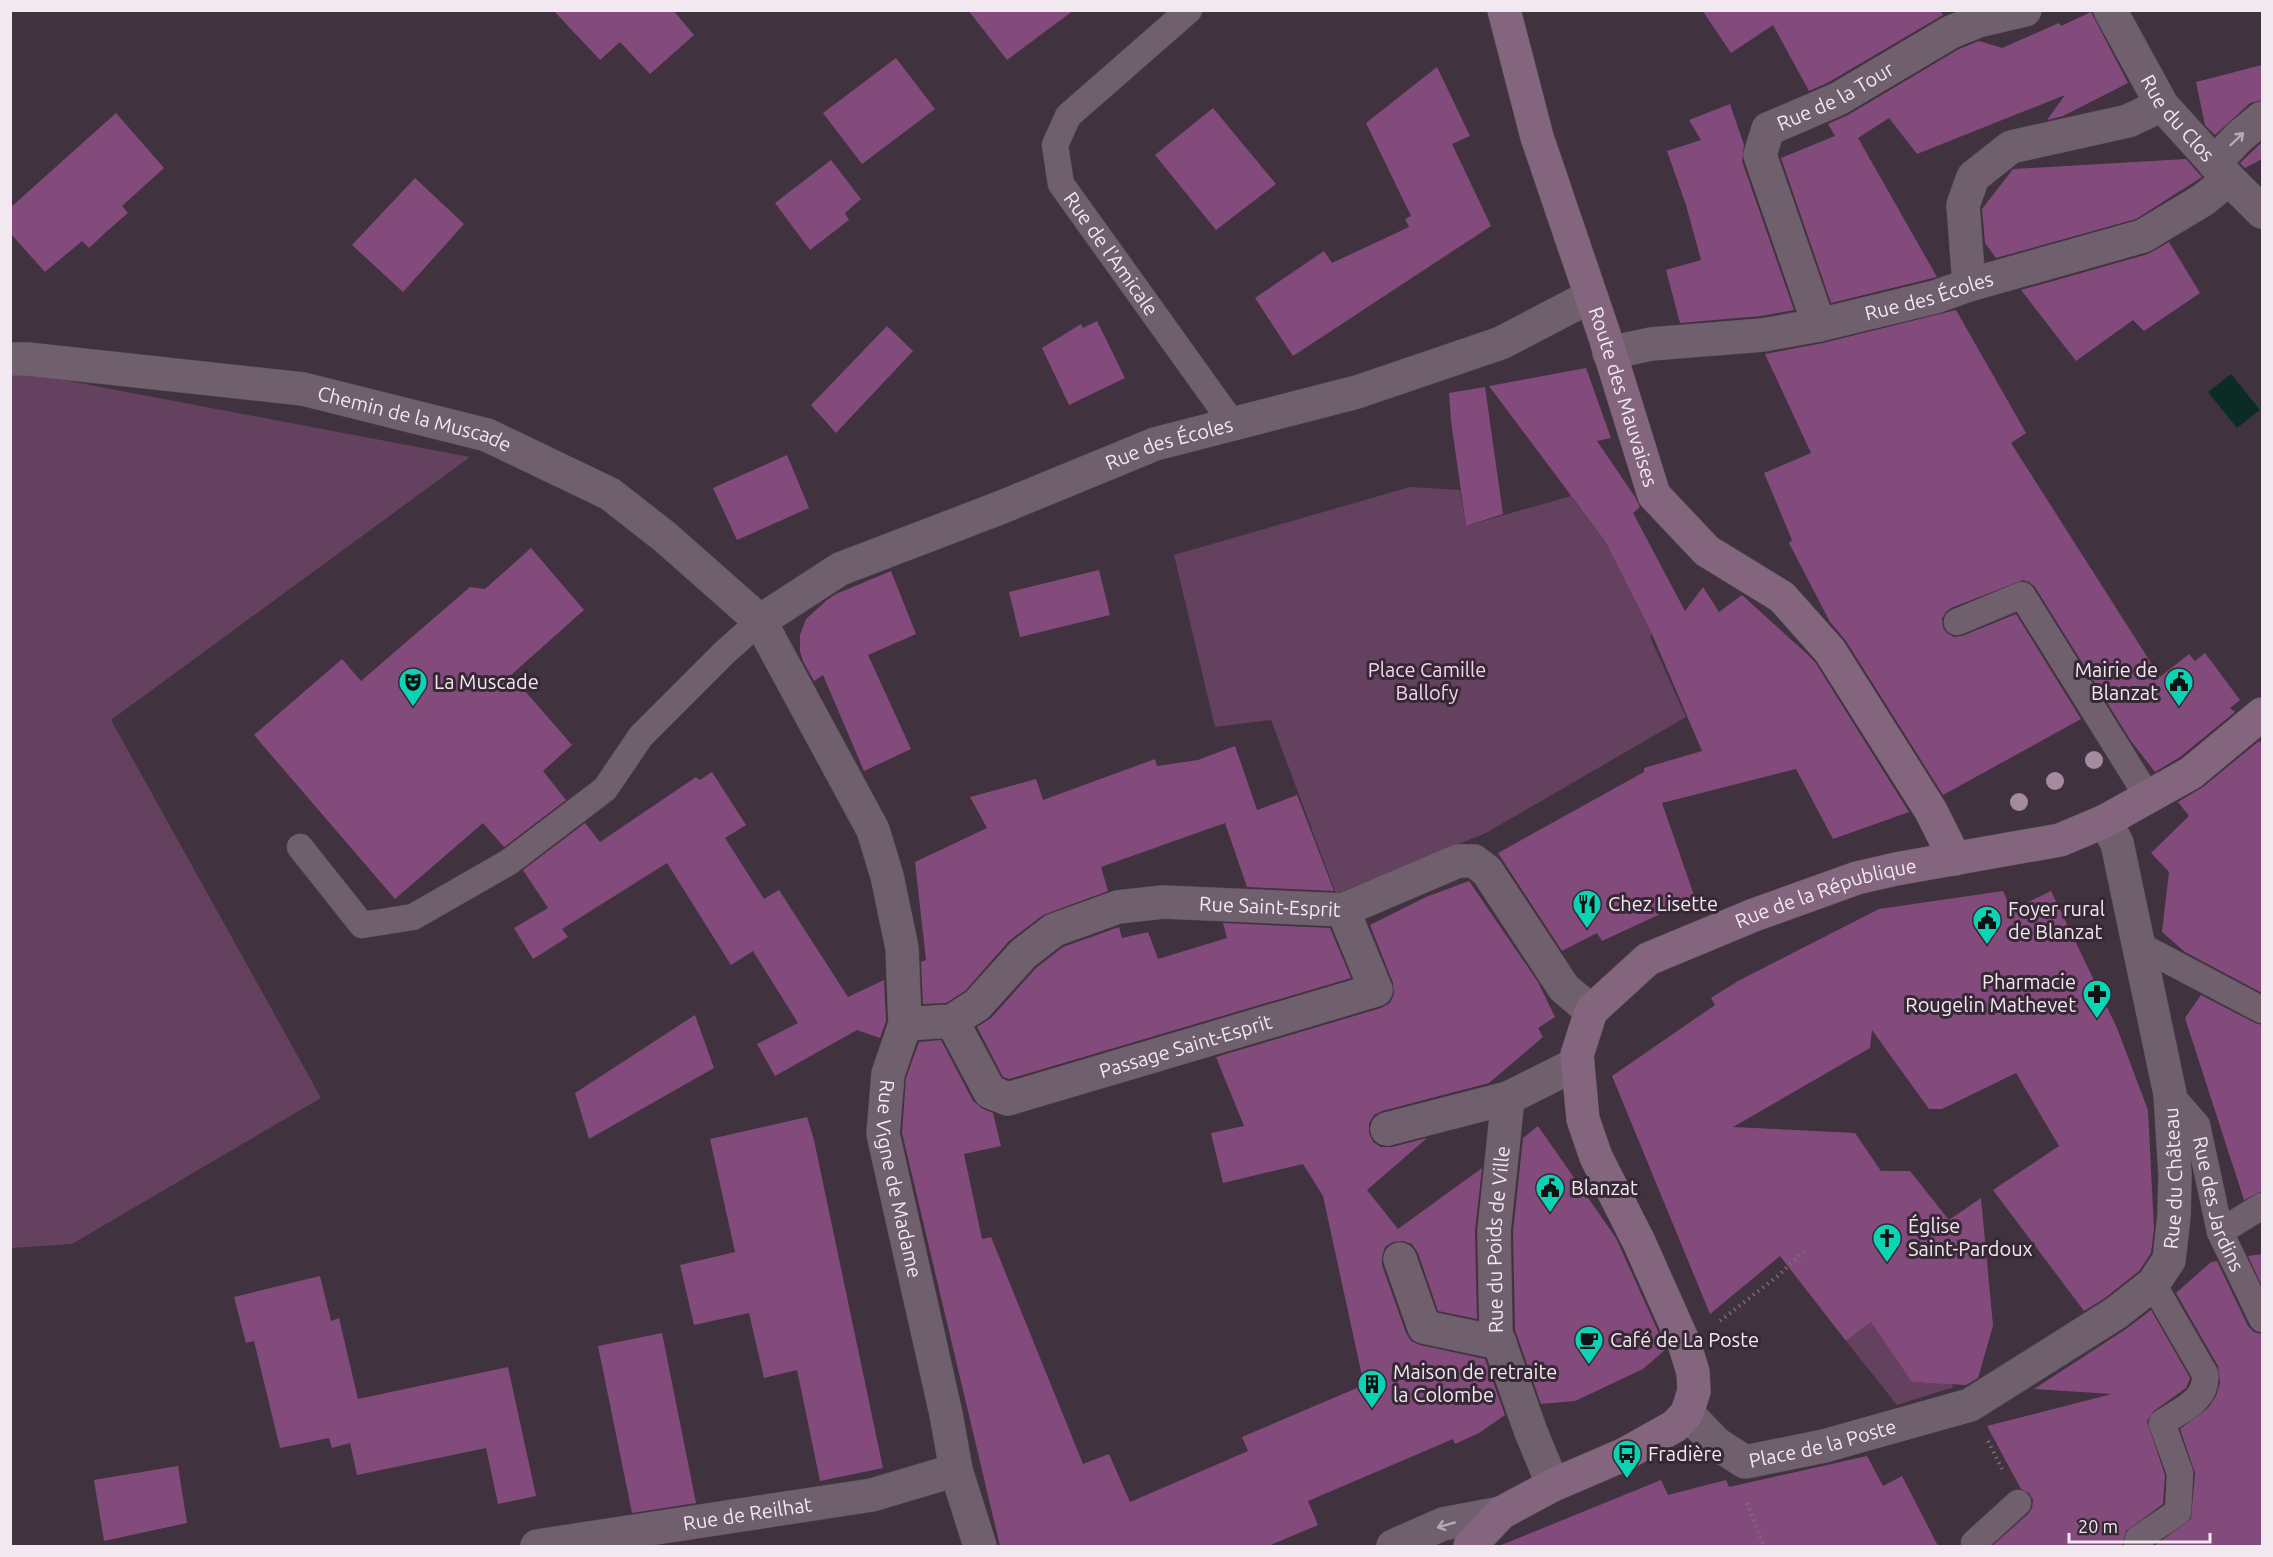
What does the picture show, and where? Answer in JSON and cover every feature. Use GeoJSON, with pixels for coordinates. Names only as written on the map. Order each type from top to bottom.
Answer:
{"type":"FeatureCollection","features":[{"type":"Feature","properties":{"kind":"street","name":"Route des Mauvaises"},"geometry":{"type":"LineString","coordinates":[[1504,10],[1537,137],[1591,296],[1654,495],[1707,551],[1782,597],[1830,651],[1931,812],[1955,859]]}},
{"type":"Feature","properties":{"kind":"street","name":"Rue de la Tour"},"geometry":{"type":"LineString","coordinates":[[1819,325],[1760,155],[1768,129],[1838,99],[1951,32],[1978,21],[2025,10]]}},
{"type":"Feature","properties":{"kind":"street","name":"Rue du Clos"},"geometry":{"type":"LineString","coordinates":[[2110,10],[2162,105],[2221,171],[2262,212]]}},
{"type":"Feature","properties":{"kind":"street"},"geometry":{"type":"LineString","coordinates":[[1969,285],[1963,205],[1973,177],[2011,147],[2128,121],[2162,105]]}},
{"type":"Feature","properties":{"kind":"street","name":"Rue des Écoles"},"geometry":{"type":"LineString","coordinates":[[1609,353],[1651,344],[1763,335],[1819,325],[1935,297],[1969,285],[2143,236],[2203,200],[2240,135],[2262,118]]}},
{"type":"Feature","properties":{"kind":"street","name":"Rue des Écoles"},"geometry":{"type":"LineString","coordinates":[[760,621],[840,569],[1002,507],[1155,444],[1357,392],[1501,343],[1591,296]]}},
{"type":"Feature","properties":{"kind":"street","name":"Chemin de la Muscade"},"geometry":{"type":"LineString","coordinates":[[10,359],[303,389],[487,435],[610,494],[665,537],[760,621]]}},
{"type":"Feature","properties":{"kind":"street","name":"Rue Vigne de Madame"},"geometry":{"type":"LineString","coordinates":[[760,621],[873,830],[887,876],[902,948],[905,1024],[888,1074],[883,1134],[946,1414],[956,1470],[980,1546]]}},
{"type":"Feature","properties":{"kind":"street","name":"Rue de la République"},"geometry":{"type":"LineString","coordinates":[[1687,1413],[1694,1391],[1693,1372],[1684,1343],[1639,1242],[1596,1157],[1583,1119],[1577,1055],[1591,1011],[1648,959],[1754,915],[1857,878],[2060,840],[2105,821],[2191,773],[2262,714]]}},
{"type":"Feature","properties":{"kind":"street","name":"Rue du Château"},"geometry":{"type":"LineString","coordinates":[[1970,1405],[2116,1313],[2153,1284],[2169,1260],[2174,1216],[2175,1175],[2170,1094],[2117,843],[2105,821]]}},
{"type":"Feature","properties":{"kind":"street","name":"Rue Saint-Esprit"},"geometry":{"type":"LineString","coordinates":[[905,1024],[952,1021],[977,1005],[1023,954],[1054,930],[1118,907],[1162,902],[1343,910],[1458,861],[1474,861],[1487,871],[1564,988],[1591,1011]]}},
{"type":"Feature","properties":{"kind":"street","name":"Passage Saint-Esprit"},"geometry":{"type":"LineString","coordinates":[[952,1021],[990,1092],[1008,1099],[1376,990],[1343,910]]}},
{"type":"Feature","properties":{"kind":"street"},"geometry":{"type":"LineString","coordinates":[[1387,1130],[1508,1098],[1578,1063]]}},
{"type":"Feature","properties":{"kind":"street","name":"Rue du Poids de Ville"},"geometry":{"type":"LineString","coordinates":[[1508,1098],[1494,1231],[1496,1333],[1531,1432],[1553,1485]]}},
{"type":"Feature","properties":{"kind":"street"},"geometry":{"type":"LineString","coordinates":[[1400,1259],[1424,1327],[1500,1343]]}},
{"type":"Feature","properties":{"kind":"street","name":"Place de la Poste"},"geometry":{"type":"LineString","coordinates":[[1687,1413],[1717,1444],[1744,1461],[1824,1446],[1970,1405]]}},
{"type":"Feature","properties":{"kind":"street"},"geometry":{"type":"LineString","coordinates":[[1470,1546],[1502,1513],[1553,1485],[1623,1455],[1675,1426],[1687,1413]]}},
{"type":"Feature","properties":{"kind":"street","name":"Rue de Reilhat"},"geometry":{"type":"LineString","coordinates":[[537,1546],[872,1495],[956,1470]]}},
{"type":"Feature","properties":{"kind":"street"},"geometry":{"type":"LineString","coordinates":[[1393,1546],[1443,1524],[1502,1513]]}},
{"type":"Feature","properties":{"kind":"lane","name":"Rue de l'Amicale"},"geometry":{"type":"LineString","coordinates":[[1188,10],[1068,117],[1055,145],[1061,184],[1233,424]]}},
{"type":"Feature","properties":{"kind":"lane"},"geometry":{"type":"LineString","coordinates":[[1957,622],[2022,595],[2148,797]]}},
{"type":"Feature","properties":{"kind":"lane"},"geometry":{"type":"LineString","coordinates":[[300,848],[362,924],[413,917],[509,862],[605,789],[641,736],[725,652],[760,621]]}},
{"type":"Feature","properties":{"kind":"lane"},"geometry":{"type":"LineString","coordinates":[[2139,945],[2262,1007]]}},
{"type":"Feature","properties":{"kind":"lane","name":"Rue des Jardins"},"geometry":{"type":"LineString","coordinates":[[2170,1094],[2197,1125],[2220,1232],[2262,1319]]}},
{"type":"Feature","properties":{"kind":"lane"},"geometry":{"type":"LineString","coordinates":[[2220,1232],[2262,1206]]}},
{"type":"Feature","properties":{"kind":"lane"},"geometry":{"type":"LineString","coordinates":[[2137,1546],[2138,1539],[2178,1512],[2180,1473],[2162,1423],[2198,1398],[2206,1386],[2205,1374],[2153,1284]]}},
{"type":"Feature","properties":{"kind":"lane"},"geometry":{"type":"LineString","coordinates":[[1974,1546],[1974,1543],[2018,1503]]}},
{"type":"Feature","properties":{"kind":"path"},"geometry":{"type":"LineString","coordinates":[[1684,1343],[1707,1331],[1779,1275],[1805,1250]]}},
{"type":"Feature","properties":{"kind":"path"},"geometry":{"type":"LineString","coordinates":[[1746,1499],[1764,1546]]}},
{"type":"Feature","properties":{"kind":"green space"},"geometry":{"type":"Polygon","coordinates":[[[11,370],[470,457],[111,720],[321,1098],[72,1244],[11,1248],[11,370]]]}},
{"type":"Feature","properties":{"kind":"green space","name":"Place Camille Ballofy"},"geometry":{"type":"Polygon","coordinates":[[[1410,487],[1460,490],[1466,526],[1571,496],[1605,541],[1652,634],[1650,637],[1686,717],[1486,833],[1336,894],[1271,720],[1215,727],[1174,555],[1410,487]]]}},
{"type":"Feature","properties":{"kind":"green space"},"geometry":{"type":"Polygon","coordinates":[[[1875,1319],[1918,1375],[1917,1382],[1924,1383],[1926,1375],[1937,1366],[1954,1387],[1897,1405],[1846,1341],[1875,1319]]]}},
{"type":"Feature","properties":{"kind":"shaded area"},"geometry":{"type":"Polygon","coordinates":[[[2231,374],[2260,410],[2237,428],[2208,392],[2231,374]]]}},
{"type":"Feature","properties":{"kind":"building"},"geometry":{"type":"Polygon","coordinates":[[[553,10],[673,10],[694,35],[650,74],[620,42],[600,60],[553,10]]]}},
{"type":"Feature","properties":{"kind":"building"},"geometry":{"type":"Polygon","coordinates":[[[968,10],[1074,10],[1007,60],[968,10]]]}},
{"type":"Feature","properties":{"kind":"building"},"geometry":{"type":"Polygon","coordinates":[[[1702,10],[1940,10],[1943,15],[1829,82],[1809,91],[1773,25],[1731,53],[1702,10]]]}},
{"type":"Feature","properties":{"kind":"building"},"geometry":{"type":"Polygon","coordinates":[[[2091,12],[2128,83],[2063,116],[2047,120],[2065,95],[1917,154],[1889,118],[1858,138],[1937,277],[1831,303],[1781,158],[1835,136],[1828,124],[1848,115],[1959,49],[1979,41],[2002,48],[2059,23],[2061,26],[2091,12]]]}},
{"type":"Feature","properties":{"kind":"building"},"geometry":{"type":"Polygon","coordinates":[[[896,58],[935,109],[862,164],[823,113],[896,58]]]}},
{"type":"Feature","properties":{"kind":"building"},"geometry":{"type":"Polygon","coordinates":[[[2262,65],[2262,100],[2250,103],[2215,135],[2205,125],[2196,82],[2262,65]]]}},
{"type":"Feature","properties":{"kind":"building"},"geometry":{"type":"Polygon","coordinates":[[[1437,67],[1470,136],[1452,144],[1491,226],[1293,356],[1255,298],[1324,251],[1332,263],[1409,227],[1405,219],[1411,216],[1366,123],[1437,67]]]}},
{"type":"Feature","properties":{"kind":"building"},"geometry":{"type":"Polygon","coordinates":[[[1730,104],[1744,145],[1742,161],[1794,310],[1761,316],[1680,323],[1666,270],[1701,260],[1686,205],[1667,151],[1701,140],[1689,120],[1730,104]]]}},
{"type":"Feature","properties":{"kind":"building"},"geometry":{"type":"Polygon","coordinates":[[[1213,108],[1276,184],[1216,230],[1155,155],[1213,108]]]}},
{"type":"Feature","properties":{"kind":"building"},"geometry":{"type":"Polygon","coordinates":[[[116,113],[164,168],[122,206],[128,213],[89,248],[82,241],[45,272],[10,233],[10,208],[116,113]]]}},
{"type":"Feature","properties":{"kind":"building"},"geometry":{"type":"Polygon","coordinates":[[[2262,142],[2262,159],[2245,168],[2240,163],[2262,142]]]}},
{"type":"Feature","properties":{"kind":"building"},"geometry":{"type":"Polygon","coordinates":[[[2186,159],[2202,177],[2136,219],[1996,258],[1985,243],[1982,209],[2013,169],[2186,159]]]}},
{"type":"Feature","properties":{"kind":"building"},"geometry":{"type":"Polygon","coordinates":[[[831,160],[861,199],[845,213],[849,220],[810,250],[775,203],[831,160]]]}},
{"type":"Feature","properties":{"kind":"building"},"geometry":{"type":"Polygon","coordinates":[[[415,178],[464,224],[403,292],[352,245],[415,178]]]}},
{"type":"Feature","properties":{"kind":"building"},"geometry":{"type":"Polygon","coordinates":[[[2169,242],[2200,293],[2144,331],[2133,320],[2076,361],[2021,290],[2148,254],[2169,242]]]}},
{"type":"Feature","properties":{"kind":"building"},"geometry":{"type":"Polygon","coordinates":[[[1956,310],[2026,433],[2011,443],[2160,677],[2189,654],[2195,661],[2205,653],[2240,700],[2230,708],[2235,712],[2180,757],[2155,772],[2131,741],[2035,587],[2023,580],[1951,608],[1942,619],[1943,628],[1954,637],[1962,636],[2016,614],[2081,719],[1943,795],[1846,641],[1830,622],[1789,543],[1792,540],[1764,473],[1811,453],[1765,354],[1823,343],[1956,310]]]}},
{"type":"Feature","properties":{"kind":"building"},"geometry":{"type":"Polygon","coordinates":[[[1097,321],[1125,378],[1069,405],[1042,348],[1081,324],[1083,328],[1097,321]]]}},
{"type":"Feature","properties":{"kind":"building"},"geometry":{"type":"Polygon","coordinates":[[[887,326],[913,351],[836,433],[811,405],[887,326]]]}},
{"type":"Feature","properties":{"kind":"building"},"geometry":{"type":"Polygon","coordinates":[[[1586,368],[1611,438],[1597,441],[1635,497],[1640,507],[1633,513],[1685,611],[1703,587],[1719,612],[1742,595],[1815,662],[1909,812],[1833,839],[1796,769],[1662,803],[1695,898],[1602,941],[1597,933],[1562,951],[1498,853],[1644,772],[1644,768],[1702,751],[1652,634],[1605,541],[1489,386],[1586,368]]]}},
{"type":"Feature","properties":{"kind":"building"},"geometry":{"type":"Polygon","coordinates":[[[1485,387],[1503,514],[1466,526],[1449,393],[1485,387]]]}},
{"type":"Feature","properties":{"kind":"building"},"geometry":{"type":"Polygon","coordinates":[[[787,455],[809,508],[737,540],[713,488],[787,455]]]}},
{"type":"Feature","properties":{"kind":"building","name":"La Muscade"},"geometry":{"type":"Polygon","coordinates":[[[531,548],[584,610],[511,675],[572,745],[543,771],[566,800],[504,847],[483,823],[395,899],[254,735],[342,659],[361,681],[470,587],[485,589],[531,548]]]}},
{"type":"Feature","properties":{"kind":"building"},"geometry":{"type":"Polygon","coordinates":[[[1099,570],[1110,615],[1020,637],[1009,592],[1099,570]]]}},
{"type":"Feature","properties":{"kind":"building"},"geometry":{"type":"Polygon","coordinates":[[[891,571],[916,634],[868,655],[911,749],[864,771],[823,675],[814,681],[803,661],[800,651],[800,635],[806,619],[827,600],[891,571]]]}},
{"type":"Feature","properties":{"kind":"building"},"geometry":{"type":"Polygon","coordinates":[[[2259,741],[2262,744],[2262,993],[2185,952],[2162,932],[2169,872],[2151,853],[2189,816],[2178,802],[2203,787],[2259,741]]]}},
{"type":"Feature","properties":{"kind":"building"},"geometry":{"type":"Polygon","coordinates":[[[1235,746],[1257,810],[1297,795],[1334,891],[1247,887],[1225,823],[1101,867],[1108,891],[1043,915],[1009,941],[965,991],[946,1003],[923,1004],[921,962],[926,960],[915,862],[987,828],[970,797],[1036,779],[1043,800],[1155,759],[1157,766],[1198,760],[1235,746]]]}},
{"type":"Feature","properties":{"kind":"building"},"geometry":{"type":"Polygon","coordinates":[[[712,772],[746,825],[725,838],[764,899],[779,890],[848,997],[884,980],[886,1021],[880,1038],[857,1030],[775,1076],[757,1044],[798,1023],[753,951],[731,965],[667,863],[562,929],[568,937],[533,959],[514,928],[548,908],[523,870],[585,823],[600,842],[696,777],[700,780],[712,772]]]}},
{"type":"Feature","properties":{"kind":"building"},"geometry":{"type":"Polygon","coordinates":[[[1469,881],[1538,982],[1555,1017],[1538,1028],[1543,1037],[1489,1083],[1374,1115],[1369,1123],[1369,1133],[1373,1142],[1381,1147],[1392,1147],[1427,1138],[1367,1190],[1398,1229],[1482,1168],[1475,1231],[1477,1319],[1438,1311],[1418,1253],[1412,1244],[1403,1241],[1393,1242],[1385,1247],[1382,1265],[1406,1333],[1411,1341],[1485,1359],[1505,1415],[1479,1433],[1455,1444],[1453,1439],[1308,1501],[1318,1525],[1268,1546],[1000,1546],[902,1133],[906,1078],[919,1042],[941,1040],[973,1101],[993,1113],[1001,1146],[964,1154],[982,1239],[991,1237],[1083,1464],[1109,1454],[1130,1502],[1248,1451],[1242,1437],[1364,1385],[1323,1196],[1303,1164],[1223,1183],[1211,1133],[1244,1126],[1216,1057],[1381,1008],[1390,1003],[1394,994],[1393,983],[1370,925],[1426,897],[1469,881]]]}},
{"type":"Feature","properties":{"kind":"building"},"geometry":{"type":"Polygon","coordinates":[[[2003,891],[2012,910],[2051,891],[2117,1028],[2148,1110],[2154,1229],[2151,1253],[2139,1271],[2105,1298],[2084,1311],[1993,1190],[2059,1146],[2016,1073],[1942,1109],[1929,1109],[1872,1030],[1870,1048],[1733,1127],[1855,1133],[1881,1171],[1910,1171],[1949,1220],[1981,1198],[1993,1326],[1978,1378],[1966,1385],[1912,1382],[1871,1322],[1846,1341],[1780,1256],[1710,1314],[1612,1076],[1715,1005],[1711,998],[1738,981],[1879,909],[2003,891]]]}},
{"type":"Feature","properties":{"kind":"building"},"geometry":{"type":"Polygon","coordinates":[[[1223,923],[1330,928],[1351,978],[1009,1079],[1003,1077],[977,1027],[991,1018],[1036,968],[1063,947],[1119,927],[1122,938],[1148,932],[1158,959],[1227,938],[1223,923]]]}},
{"type":"Feature","properties":{"kind":"building"},"geometry":{"type":"Polygon","coordinates":[[[2201,995],[2262,1025],[2262,1191],[2244,1200],[2185,1018],[2201,995]]]}},
{"type":"Feature","properties":{"kind":"building"},"geometry":{"type":"Polygon","coordinates":[[[695,1015],[714,1068],[589,1139],[575,1093],[695,1015]]]}},
{"type":"Feature","properties":{"kind":"building"},"geometry":{"type":"Polygon","coordinates":[[[807,1117],[814,1140],[883,1468],[820,1481],[797,1370],[764,1378],[749,1313],[694,1325],[680,1265],[735,1252],[710,1139],[807,1117]]]}},
{"type":"Feature","properties":{"kind":"building"},"geometry":{"type":"Polygon","coordinates":[[[1538,1126],[1616,1238],[1666,1349],[1643,1369],[1575,1401],[1541,1404],[1515,1330],[1513,1232],[1523,1138],[1538,1126]]]}},
{"type":"Feature","properties":{"kind":"building"},"geometry":{"type":"Polygon","coordinates":[[[2262,1254],[2262,1286],[2248,1256],[2262,1254]]]}},
{"type":"Feature","properties":{"kind":"building"},"geometry":{"type":"Polygon","coordinates":[[[2217,1261],[2248,1326],[2254,1332],[2262,1334],[2262,1546],[2154,1546],[2191,1519],[2195,1473],[2180,1429],[2208,1408],[2216,1396],[2220,1383],[2218,1366],[2176,1293],[2211,1262],[2217,1261]]]}},
{"type":"Feature","properties":{"kind":"building"},"geometry":{"type":"Polygon","coordinates":[[[320,1276],[331,1321],[339,1318],[358,1399],[508,1367],[536,1496],[498,1504],[486,1448],[357,1475],[350,1443],[332,1448],[329,1438],[280,1448],[254,1341],[246,1343],[234,1297],[320,1276]]]}},
{"type":"Feature","properties":{"kind":"building"},"geometry":{"type":"Polygon","coordinates":[[[2151,1310],[2190,1378],[2186,1388],[2154,1411],[2147,1421],[2165,1475],[2163,1504],[2126,1531],[2122,1546],[1992,1546],[2028,1514],[2033,1500],[2029,1493],[2021,1489],[1987,1426],[2112,1394],[2034,1389],[2151,1310]]]}},
{"type":"Feature","properties":{"kind":"building"},"geometry":{"type":"Polygon","coordinates":[[[662,1333],[696,1503],[632,1513],[598,1346],[662,1333]]]}},
{"type":"Feature","properties":{"kind":"building"},"geometry":{"type":"Polygon","coordinates":[[[1867,1456],[1883,1486],[1902,1476],[1938,1546],[1499,1546],[1661,1480],[1668,1495],[1726,1480],[1729,1487],[1867,1456]]]}},
{"type":"Feature","properties":{"kind":"building"},"geometry":{"type":"Polygon","coordinates":[[[178,1466],[187,1523],[104,1541],[94,1480],[178,1466]]]}},
{"type":"Feature","properties":{"kind":"place","name":"La Muscade"},"geometry":{"type":"Point","coordinates":[413,708]}},
{"type":"Feature","properties":{"kind":"place","name":"Mairie de Blanzat"},"geometry":{"type":"Point","coordinates":[2179,708]}},
{"type":"Feature","properties":{"kind":"place","name":"Chez Lisette"},"geometry":{"type":"Point","coordinates":[1587,930]}},
{"type":"Feature","properties":{"kind":"place","name":"Foyer rural de Blanzat"},"geometry":{"type":"Point","coordinates":[1987,946]}},
{"type":"Feature","properties":{"kind":"place","name":"Pharmacie Rougelin Mathevet"},"geometry":{"type":"Point","coordinates":[2097,1020]}},
{"type":"Feature","properties":{"kind":"place","name":"Blanzat"},"geometry":{"type":"Point","coordinates":[1550,1214]}},
{"type":"Feature","properties":{"kind":"place","name":"Église Saint-Pardoux"},"geometry":{"type":"Point","coordinates":[1887,1264]}},
{"type":"Feature","properties":{"kind":"place","name":"Café de La Poste"},"geometry":{"type":"Point","coordinates":[1589,1366]}},
{"type":"Feature","properties":{"kind":"place","name":"Maison de retraite la Colombe"},"geometry":{"type":"Point","coordinates":[1372,1410]}},
{"type":"Feature","properties":{"kind":"place","name":"Fradière"},"geometry":{"type":"Point","coordinates":[1627,1480]}}]}
